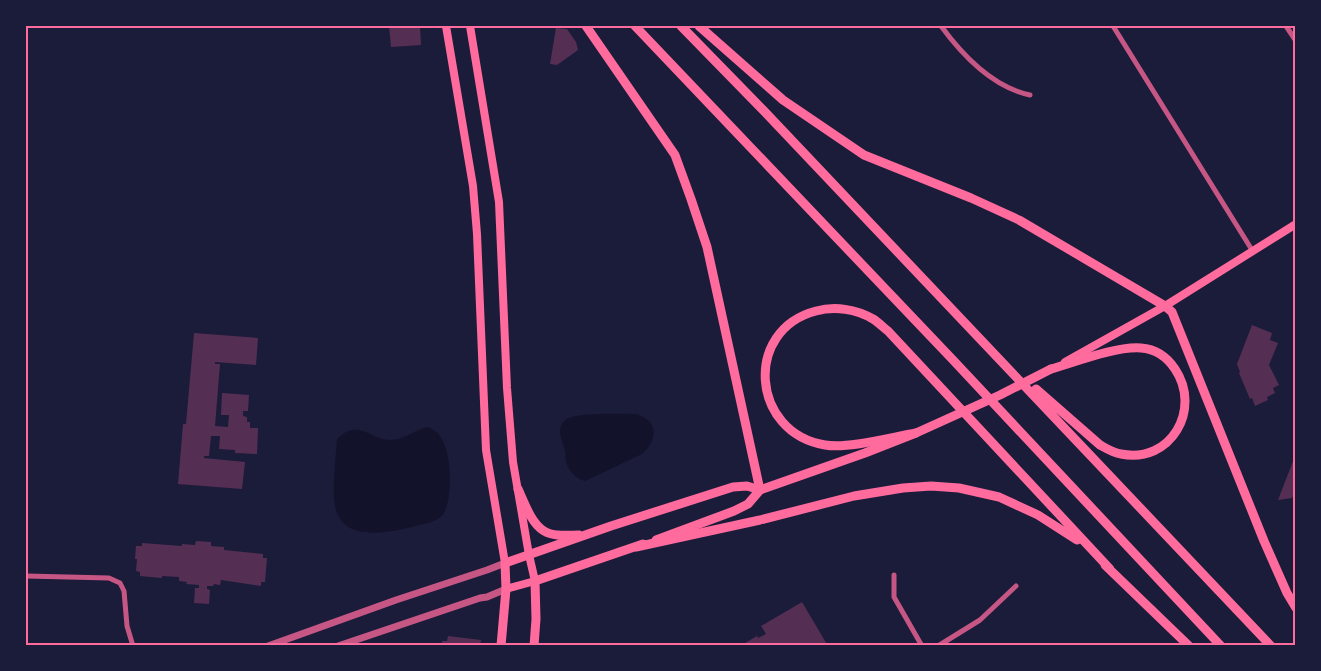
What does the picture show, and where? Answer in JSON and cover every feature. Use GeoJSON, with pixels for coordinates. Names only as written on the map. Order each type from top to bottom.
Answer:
{"type":"FeatureCollection","features":[{"type":"Feature","properties":{"kind":"highway"},"geometry":{"type":"LineString","coordinates":[[586,26],[675,155],[706,247],[760,490]]}},
{"type":"Feature","properties":{"kind":"highway"},"geometry":{"type":"LineString","coordinates":[[635,26],[1221,645]]}},
{"type":"Feature","properties":{"kind":"highway"},"geometry":{"type":"LineString","coordinates":[[681,26],[1271,645]]}},
{"type":"Feature","properties":{"kind":"highway"},"geometry":{"type":"LineString","coordinates":[[699,26],[783,100],[864,154],[1020,220],[1172,312],[1264,541],[1296,608]]}},
{"type":"Feature","properties":{"kind":"highway"},"geometry":{"type":"LineString","coordinates":[[916,433],[839,446],[826,445],[795,434],[774,411],[766,390],[766,368],[771,349],[777,338],[801,316],[822,309],[845,309],[873,320],[888,331],[1110,569]]}},
{"type":"Feature","properties":{"kind":"highway"},"geometry":{"type":"LineString","coordinates":[[534,645],[535,581],[734,511],[748,504],[760,490],[916,433],[944,421],[1051,369],[1122,349],[1137,348],[1153,351],[1168,360],[1182,381],[1185,410],[1182,420],[1171,439],[1156,450],[1132,455],[1110,451],[1100,445],[1001,360]]}},
{"type":"Feature","properties":{"kind":"highway"},"geometry":{"type":"LineString","coordinates":[[501,645],[507,589],[505,563],[733,487],[747,486],[760,490]]}},
{"type":"Feature","properties":{"kind":"highway"},"geometry":{"type":"LineString","coordinates":[[636,547],[760,520],[854,496],[931,486],[959,489],[999,497],[1038,515],[1082,543],[1189,645]]}},
{"type":"Feature","properties":{"kind":"highway"},"geometry":{"type":"LineString","coordinates":[[518,489],[537,524],[545,531],[554,534],[584,536]]}},
{"type":"Feature","properties":{"kind":"main road"},"geometry":{"type":"LineString","coordinates":[[446,26],[473,186],[486,450],[505,563]]}},
{"type":"Feature","properties":{"kind":"main road"},"geometry":{"type":"LineString","coordinates":[[470,26],[499,202],[510,434],[535,581],[507,589]]}},
{"type":"Feature","properties":{"kind":"main road"},"geometry":{"type":"LineString","coordinates":[[1051,369],[1165,306],[1296,224]]}},
{"type":"Feature","properties":{"kind":"street"},"geometry":{"type":"LineString","coordinates":[[941,26],[958,48],[989,76],[1012,90],[1030,95]]}},
{"type":"Feature","properties":{"kind":"street"},"geometry":{"type":"LineString","coordinates":[[1113,26],[1252,250]]}},
{"type":"Feature","properties":{"kind":"street"},"geometry":{"type":"LineString","coordinates":[[1286,26],[1296,40]]}},
{"type":"Feature","properties":{"kind":"street"},"geometry":{"type":"LineString","coordinates":[[268,645],[505,563]]}},
{"type":"Feature","properties":{"kind":"street"},"geometry":{"type":"LineString","coordinates":[[894,575],[894,597],[922,645]]}},
{"type":"Feature","properties":{"kind":"street"},"geometry":{"type":"LineString","coordinates":[[26,576],[104,578],[118,581],[124,591],[127,626],[133,645]]}},
{"type":"Feature","properties":{"kind":"street"},"geometry":{"type":"LineString","coordinates":[[938,645],[980,620],[1016,586]]}},
{"type":"Feature","properties":{"kind":"street"},"geometry":{"type":"LineString","coordinates":[[338,645],[507,589]]}},
{"type":"Feature","properties":{"kind":"shaded area"},"geometry":{"type":"Polygon","coordinates":[[[636,414],[649,421],[654,431],[651,443],[642,454],[585,481],[573,474],[567,464],[560,435],[560,427],[565,420],[570,417],[588,415],[636,414]]]}},
{"type":"Feature","properties":{"kind":"shaded area"},"geometry":{"type":"Polygon","coordinates":[[[427,427],[441,437],[448,456],[449,494],[443,515],[428,523],[376,533],[351,528],[342,521],[336,510],[334,495],[337,439],[351,430],[358,430],[382,439],[395,440],[427,427]]]}},
{"type":"Feature","properties":{"kind":"building"},"geometry":{"type":"Polygon","coordinates":[[[389,26],[420,26],[421,45],[391,47],[389,26]]]}},
{"type":"Feature","properties":{"kind":"building"},"geometry":{"type":"Polygon","coordinates":[[[556,28],[567,29],[576,42],[578,50],[557,65],[550,64],[556,28]]]}},
{"type":"Feature","properties":{"kind":"building"},"geometry":{"type":"Polygon","coordinates":[[[1252,325],[1272,333],[1270,340],[1278,343],[1269,365],[1279,385],[1273,388],[1275,393],[1267,397],[1268,400],[1255,406],[1252,398],[1250,399],[1237,364],[1252,325]]]}},
{"type":"Feature","properties":{"kind":"building"},"geometry":{"type":"Polygon","coordinates":[[[194,333],[258,338],[256,365],[215,362],[215,364],[220,364],[215,426],[228,427],[229,415],[221,415],[222,393],[249,395],[248,411],[243,411],[243,416],[247,417],[247,422],[250,422],[250,428],[258,428],[257,454],[235,453],[235,450],[219,449],[220,436],[211,436],[209,456],[204,456],[204,458],[245,462],[242,489],[178,484],[194,333]]]}},
{"type":"Feature","properties":{"kind":"building"},"geometry":{"type":"Polygon","coordinates":[[[1295,456],[1296,489],[1292,498],[1278,500],[1295,456]]]}},
{"type":"Feature","properties":{"kind":"building"},"geometry":{"type":"Polygon","coordinates":[[[196,541],[211,542],[211,546],[224,547],[224,550],[263,554],[263,558],[267,558],[265,582],[261,582],[261,586],[221,580],[220,585],[207,586],[210,590],[209,604],[194,603],[195,588],[199,588],[199,585],[186,584],[187,582],[179,581],[179,577],[140,576],[140,572],[136,571],[136,546],[142,546],[142,543],[182,546],[182,544],[195,545],[196,541]]]}},
{"type":"Feature","properties":{"kind":"building"},"geometry":{"type":"Polygon","coordinates":[[[802,602],[828,646],[740,646],[757,636],[758,638],[766,634],[761,626],[802,602]]]}},
{"type":"Feature","properties":{"kind":"building"},"geometry":{"type":"Polygon","coordinates":[[[448,636],[481,640],[480,646],[442,646],[442,641],[447,641],[448,636]]]}}]}
